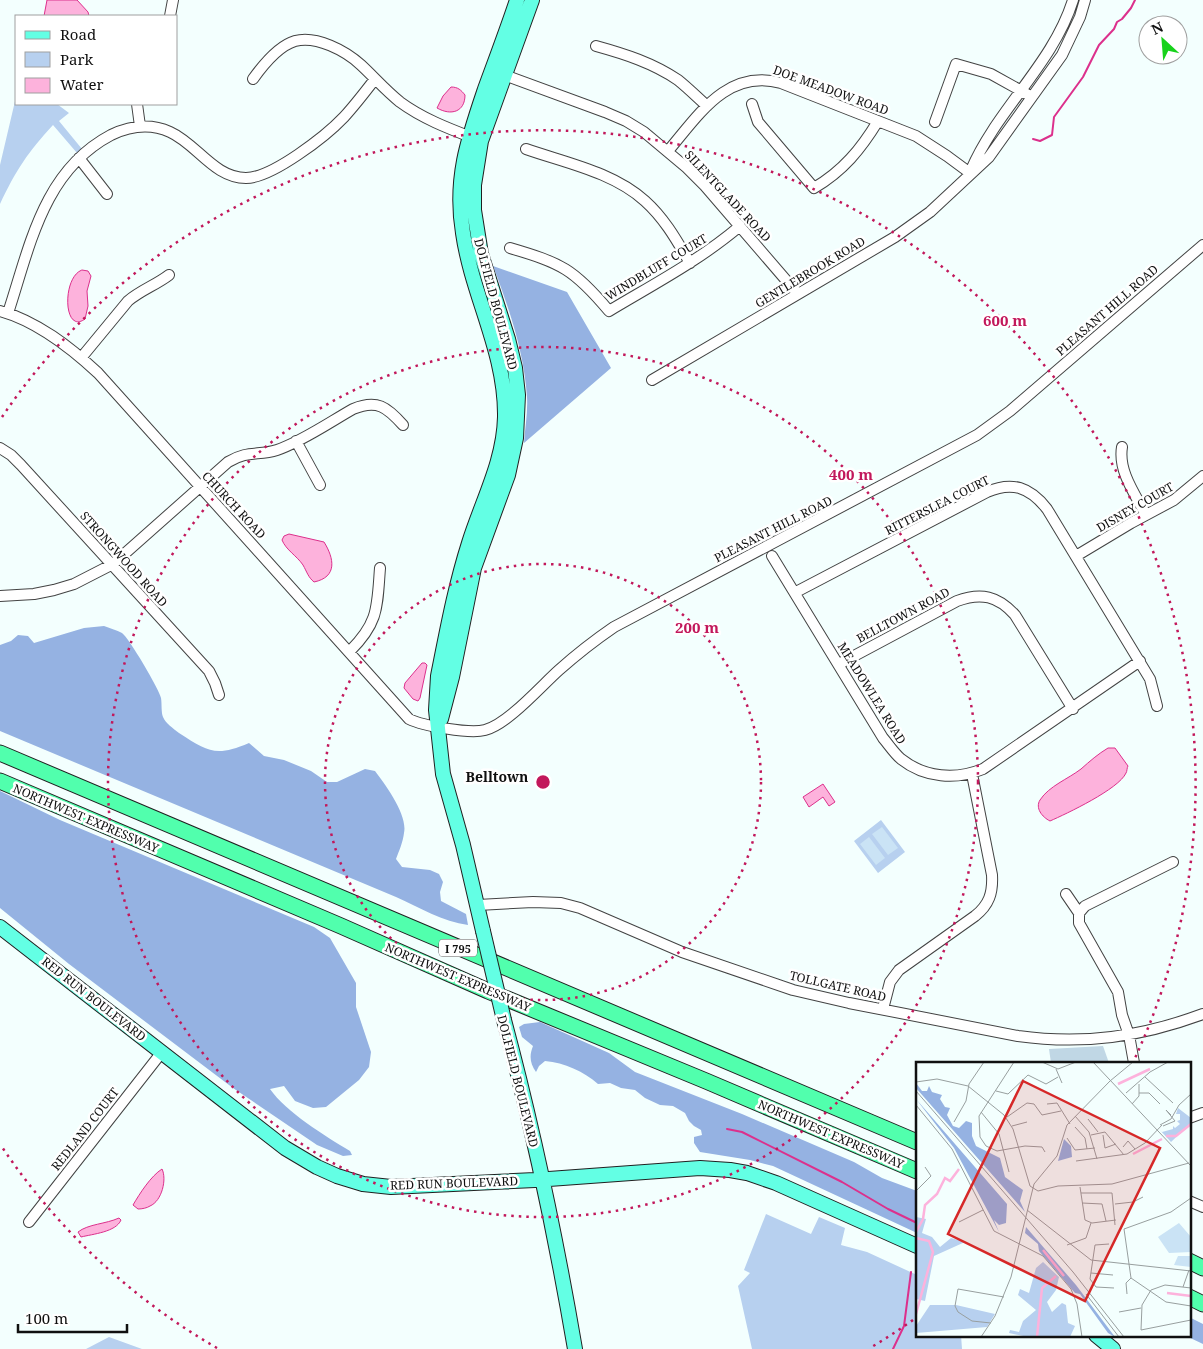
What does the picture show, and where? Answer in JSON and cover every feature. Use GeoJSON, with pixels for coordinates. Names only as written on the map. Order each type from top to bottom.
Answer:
{"type":"FeatureCollection","features":[{"type":"Feature","properties":{"kind":"highway","name":"NORTHWEST EXPRESSWAY"},"geometry":{"type":"LineString","coordinates":[[0,752],[916,1142]]}},
{"type":"Feature","properties":{"kind":"highway","name":"NORTHWEST EXPRESSWAY"},"geometry":{"type":"LineString","coordinates":[[0,781],[488,991],[916,1171]]}},
{"type":"Feature","properties":{"kind":"highway"},"geometry":{"type":"LineString","coordinates":[[1190,1262],[1203,1268]]}},
{"type":"Feature","properties":{"kind":"highway"},"geometry":{"type":"LineString","coordinates":[[1190,1298],[1203,1304]]}},
{"type":"Feature","properties":{"kind":"main road","name":"DOLFIELD BOULEVARD"},"geometry":{"type":"LineString","coordinates":[[517,0],[498,72],[475,139],[474,210],[481,254],[508,339],[515,368],[518,419],[513,457],[508,475],[474,568],[446,704],[438,727],[443,774],[478,905],[522,1090],[541,1180],[549,1207],[575,1349]]}},
{"type":"Feature","properties":{"kind":"main road","name":"DOLFIELD BOULEVARD"},"geometry":{"type":"LineString","coordinates":[[498,72],[532,0]]}},
{"type":"Feature","properties":{"kind":"main road","name":"RED RUN BOULEVARD"},"geometry":{"type":"LineString","coordinates":[[0,927],[285,1148],[317,1167],[337,1176],[363,1184],[391,1187],[541,1180],[700,1168],[730,1170],[758,1176],[776,1183],[916,1246]]}},
{"type":"Feature","properties":{"kind":"main road"},"geometry":{"type":"LineString","coordinates":[[1097,1336],[1114,1349]]}},
{"type":"Feature","properties":{"kind":"street"},"geometry":{"type":"LineString","coordinates":[[170,15],[172,0]]}},
{"type":"Feature","properties":{"kind":"street","name":"GENTLEBROOK ROAD"},"geometry":{"type":"LineString","coordinates":[[970,173],[980,150],[1050,50],[1061,31],[1073,0]]}},
{"type":"Feature","properties":{"kind":"street","name":"GENTLEBROOK ROAD"},"geometry":{"type":"LineString","coordinates":[[652,380],[914,224],[948,197],[970,173],[989,157],[1062,55],[1080,17],[1085,0]]}},
{"type":"Feature","properties":{"kind":"street"},"geometry":{"type":"LineString","coordinates":[[253,79],[268,61],[286,45],[294,41],[303,40],[317,42],[347,54],[360,63],[399,101],[411,109],[428,119],[475,139]]}},
{"type":"Feature","properties":{"kind":"street"},"geometry":{"type":"LineString","coordinates":[[596,46],[634,57],[658,68],[679,81],[707,106]]}},
{"type":"Feature","properties":{"kind":"street"},"geometry":{"type":"LineString","coordinates":[[935,122],[956,64],[990,74],[1032,97]]}},
{"type":"Feature","properties":{"kind":"street","name":"SILENTGLADE ROAD"},"geometry":{"type":"LineString","coordinates":[[498,72],[626,121],[644,132],[668,151],[704,186],[798,294]]}},
{"type":"Feature","properties":{"kind":"street"},"geometry":{"type":"LineString","coordinates":[[4,312],[44,206],[56,185],[79,158],[103,140],[117,132],[140,126],[156,127],[183,139],[228,175],[243,178],[256,177],[286,162],[333,128],[375,79]]}},
{"type":"Feature","properties":{"kind":"street","name":"DOE MEADOW ROAD"},"geometry":{"type":"LineString","coordinates":[[668,151],[719,94],[732,86],[751,80],[762,79],[781,83],[902,130],[931,145],[970,173]]}},
{"type":"Feature","properties":{"kind":"street"},"geometry":{"type":"LineString","coordinates":[[752,104],[758,122],[814,188],[828,180],[849,162],[878,121]]}},
{"type":"Feature","properties":{"kind":"street"},"geometry":{"type":"LineString","coordinates":[[137,105],[140,126]]}},
{"type":"Feature","properties":{"kind":"street"},"geometry":{"type":"LineString","coordinates":[[526,149],[598,174],[631,190],[661,217],[690,263]]}},
{"type":"Feature","properties":{"kind":"street"},"geometry":{"type":"LineString","coordinates":[[79,158],[108,194]]}},
{"type":"Feature","properties":{"kind":"street","name":"WINDBLUFF COURT"},"geometry":{"type":"LineString","coordinates":[[510,248],[546,258],[573,273],[585,283],[609,311],[690,263],[721,242],[740,226]]}},
{"type":"Feature","properties":{"kind":"street","name":"PLEASANT HILL ROAD"},"geometry":{"type":"LineString","coordinates":[[438,727],[477,731],[494,726],[513,713],[585,648],[614,627],[977,435],[1010,410],[1203,245]]}},
{"type":"Feature","properties":{"kind":"street"},"geometry":{"type":"LineString","coordinates":[[81,358],[128,300],[154,286],[169,275]]}},
{"type":"Feature","properties":{"kind":"street","name":"CHURCH ROAD"},"geometry":{"type":"LineString","coordinates":[[4,312],[39,328],[81,358],[113,389],[409,719],[418,724],[438,727]]}},
{"type":"Feature","properties":{"kind":"street"},"geometry":{"type":"LineString","coordinates":[[0,596],[34,594],[54,590],[74,584],[113,564],[228,462],[237,457],[245,454],[278,450],[353,409],[364,405],[374,404],[384,408],[391,412],[403,425]]}},
{"type":"Feature","properties":{"kind":"street"},"geometry":{"type":"LineString","coordinates":[[296,441],[320,485]]}},
{"type":"Feature","properties":{"kind":"street"},"geometry":{"type":"LineString","coordinates":[[1122,447],[1120,458],[1122,468],[1146,515]]}},
{"type":"Feature","properties":{"kind":"street","name":"STRONGWOOD ROAD"},"geometry":{"type":"LineString","coordinates":[[0,448],[21,465],[113,564],[208,671],[219,695]]}},
{"type":"Feature","properties":{"kind":"street","name":"DISNEY COURT"},"geometry":{"type":"LineString","coordinates":[[1076,556],[1174,500],[1203,476]]}},
{"type":"Feature","properties":{"kind":"street","name":"RITTERSLEA COURT"},"geometry":{"type":"LineString","coordinates":[[796,592],[986,492],[1004,486],[1027,490],[1041,501],[1140,662],[1150,679],[1157,706]]}},
{"type":"Feature","properties":{"kind":"street","name":"MEADOWLEA ROAD"},"geometry":{"type":"LineString","coordinates":[[772,556],[796,592],[883,738],[900,758],[923,772],[946,776],[972,774],[994,762],[1140,662]]}},
{"type":"Feature","properties":{"kind":"street"},"geometry":{"type":"LineString","coordinates":[[350,651],[363,638],[375,616],[380,568]]}},
{"type":"Feature","properties":{"kind":"street","name":"BELLTOWN ROAD"},"geometry":{"type":"LineString","coordinates":[[838,664],[957,601],[968,597],[986,597],[1006,605],[1015,615],[1073,709]]}},
{"type":"Feature","properties":{"kind":"street"},"geometry":{"type":"LineString","coordinates":[[883,1009],[890,982],[899,970],[983,911],[991,897],[992,875],[972,774]]}},
{"type":"Feature","properties":{"kind":"street"},"geometry":{"type":"LineString","coordinates":[[1079,913],[1085,906],[1173,862]]}},
{"type":"Feature","properties":{"kind":"street"},"geometry":{"type":"LineString","coordinates":[[1066,894],[1079,913],[1079,924],[1118,992],[1134,1062]]}},
{"type":"Feature","properties":{"kind":"street","name":"TOLLGATE ROAD"},"geometry":{"type":"LineString","coordinates":[[478,905],[534,902],[561,903],[580,908],[682,952],[823,998],[1043,1039],[1081,1040],[1129,1035],[1203,1014]]}},
{"type":"Feature","properties":{"kind":"street","name":"REDLAND COURT"},"geometry":{"type":"LineString","coordinates":[[29,1222],[162,1052]]}},
{"type":"Feature","properties":{"kind":"street"},"geometry":{"type":"LineString","coordinates":[[1190,1118],[1203,1112]]}},
{"type":"Feature","properties":{"kind":"street"},"geometry":{"type":"LineString","coordinates":[[1190,1201],[1203,1207]]}},
{"type":"Feature","properties":{"kind":"green space"},"geometry":{"type":"Polygon","coordinates":[[[15,101],[15,105],[58,105],[69,113],[59,121],[82,149],[77,153],[53,125],[23,162],[0,204],[0,165],[15,101]]]}},
{"type":"Feature","properties":{"kind":"green space"},"geometry":{"type":"Polygon","coordinates":[[[881,820],[905,852],[878,873],[854,841],[881,820]]]}},
{"type":"Feature","properties":{"kind":"green space"},"geometry":{"type":"Polygon","coordinates":[[[766,1214],[811,1234],[819,1217],[845,1228],[841,1245],[867,1252],[916,1275],[916,1336],[961,1336],[962,1349],[752,1349],[738,1286],[750,1273],[744,1270],[766,1214]]]}},
{"type":"Feature","properties":{"kind":"green space"},"geometry":{"type":"Polygon","coordinates":[[[109,1337],[142,1349],[86,1349],[109,1337]]]}},
{"type":"Feature","properties":{"kind":"shaded area"},"geometry":{"type":"Polygon","coordinates":[[[493,266],[567,292],[611,368],[524,443],[527,403],[523,363],[510,314],[493,266]]]}},
{"type":"Feature","properties":{"kind":"shaded area"},"geometry":{"type":"Polygon","coordinates":[[[104,626],[122,633],[137,653],[159,693],[162,715],[166,722],[198,745],[220,751],[249,743],[264,756],[284,760],[311,771],[327,782],[337,782],[365,769],[375,771],[395,800],[403,818],[403,836],[396,859],[402,867],[430,870],[439,874],[443,882],[440,892],[441,901],[466,914],[468,925],[440,917],[0,731],[0,645],[11,641],[18,635],[28,636],[34,643],[84,628],[104,626]]]}},
{"type":"Feature","properties":{"kind":"shaded area"},"geometry":{"type":"Polygon","coordinates":[[[0,791],[60,820],[314,927],[330,938],[356,983],[356,1007],[371,1052],[369,1067],[359,1080],[326,1107],[313,1108],[295,1101],[284,1086],[270,1089],[296,1115],[350,1151],[352,1155],[343,1156],[317,1145],[233,1088],[69,964],[0,908],[0,791]]]}},
{"type":"Feature","properties":{"kind":"shaded area"},"geometry":{"type":"Polygon","coordinates":[[[882,827],[898,848],[888,855],[872,834],[882,827]]]}},
{"type":"Feature","properties":{"kind":"shaded area"},"geometry":{"type":"Polygon","coordinates":[[[869,837],[885,858],[876,865],[860,844],[869,837]]]}},
{"type":"Feature","properties":{"kind":"shaded area"},"geometry":{"type":"Polygon","coordinates":[[[540,1022],[609,1053],[635,1072],[742,1114],[854,1162],[882,1178],[916,1191],[916,1233],[773,1166],[750,1160],[700,1152],[694,1143],[694,1137],[702,1135],[701,1130],[689,1121],[685,1113],[673,1106],[660,1105],[645,1098],[635,1090],[621,1088],[610,1083],[598,1084],[586,1075],[560,1064],[545,1061],[536,1072],[532,1066],[531,1059],[533,1046],[522,1037],[519,1027],[524,1024],[540,1022]]]}},
{"type":"Feature","properties":{"kind":"shaded area"},"geometry":{"type":"Polygon","coordinates":[[[1103,1046],[1109,1062],[1051,1062],[1049,1049],[1103,1046]]]}},
{"type":"Feature","properties":{"kind":"shaded area"},"geometry":{"type":"Polygon","coordinates":[[[1190,1318],[1203,1324],[1203,1344],[1186,1336],[1190,1336],[1190,1318]]]}},
{"type":"Feature","properties":{"kind":"water"},"geometry":{"type":"Polygon","coordinates":[[[47,0],[77,0],[89,15],[44,15],[47,0]]]}},
{"type":"Feature","properties":{"kind":"water"},"geometry":{"type":"Polygon","coordinates":[[[451,87],[459,89],[465,95],[460,109],[447,112],[437,108],[443,96],[451,87]]]}},
{"type":"Feature","properties":{"kind":"water"},"geometry":{"type":"Polygon","coordinates":[[[82,270],[88,271],[91,276],[87,291],[88,306],[85,319],[78,322],[72,319],[69,312],[68,293],[75,275],[82,270]]]}},
{"type":"Feature","properties":{"kind":"water"},"geometry":{"type":"Polygon","coordinates":[[[289,534],[324,542],[332,560],[332,566],[327,576],[322,580],[314,582],[312,580],[303,565],[282,540],[284,536],[289,534]]]}},
{"type":"Feature","properties":{"kind":"water"},"geometry":{"type":"Polygon","coordinates":[[[422,663],[427,665],[418,701],[413,699],[404,688],[405,683],[422,663]]]}},
{"type":"Feature","properties":{"kind":"water"},"geometry":{"type":"Polygon","coordinates":[[[1108,748],[1115,748],[1128,766],[1121,779],[1103,793],[1068,813],[1050,821],[1044,817],[1038,806],[1044,795],[1108,748]]]}},
{"type":"Feature","properties":{"kind":"water"},"geometry":{"type":"Polygon","coordinates":[[[823,784],[835,802],[829,806],[823,797],[809,807],[803,797],[823,784]]]}},
{"type":"Feature","properties":{"kind":"water"},"geometry":{"type":"Polygon","coordinates":[[[162,1169],[164,1184],[158,1200],[149,1207],[138,1209],[133,1205],[142,1190],[162,1169]]]}},
{"type":"Feature","properties":{"kind":"water"},"geometry":{"type":"Polygon","coordinates":[[[119,1218],[121,1220],[118,1224],[104,1232],[81,1237],[78,1232],[87,1227],[119,1218]]]}},
{"type":"Feature","properties":{"kind":"waterway"},"geometry":{"type":"LineString","coordinates":[[1033,139],[1040,141],[1052,135],[1054,117],[1083,77],[1099,45],[1131,8],[1135,0]]}},
{"type":"Feature","properties":{"kind":"waterway"},"geometry":{"type":"LineString","coordinates":[[727,1129],[742,1132],[842,1182],[888,1209],[916,1223]]}},
{"type":"Feature","properties":{"kind":"waterway"},"geometry":{"type":"LineString","coordinates":[[893,1349],[904,1326],[911,1272]]}},
{"type":"Feature","properties":{"kind":"district","name":"Belltown"},"geometry":{"type":"Point","coordinates":[497,776]}}]}
